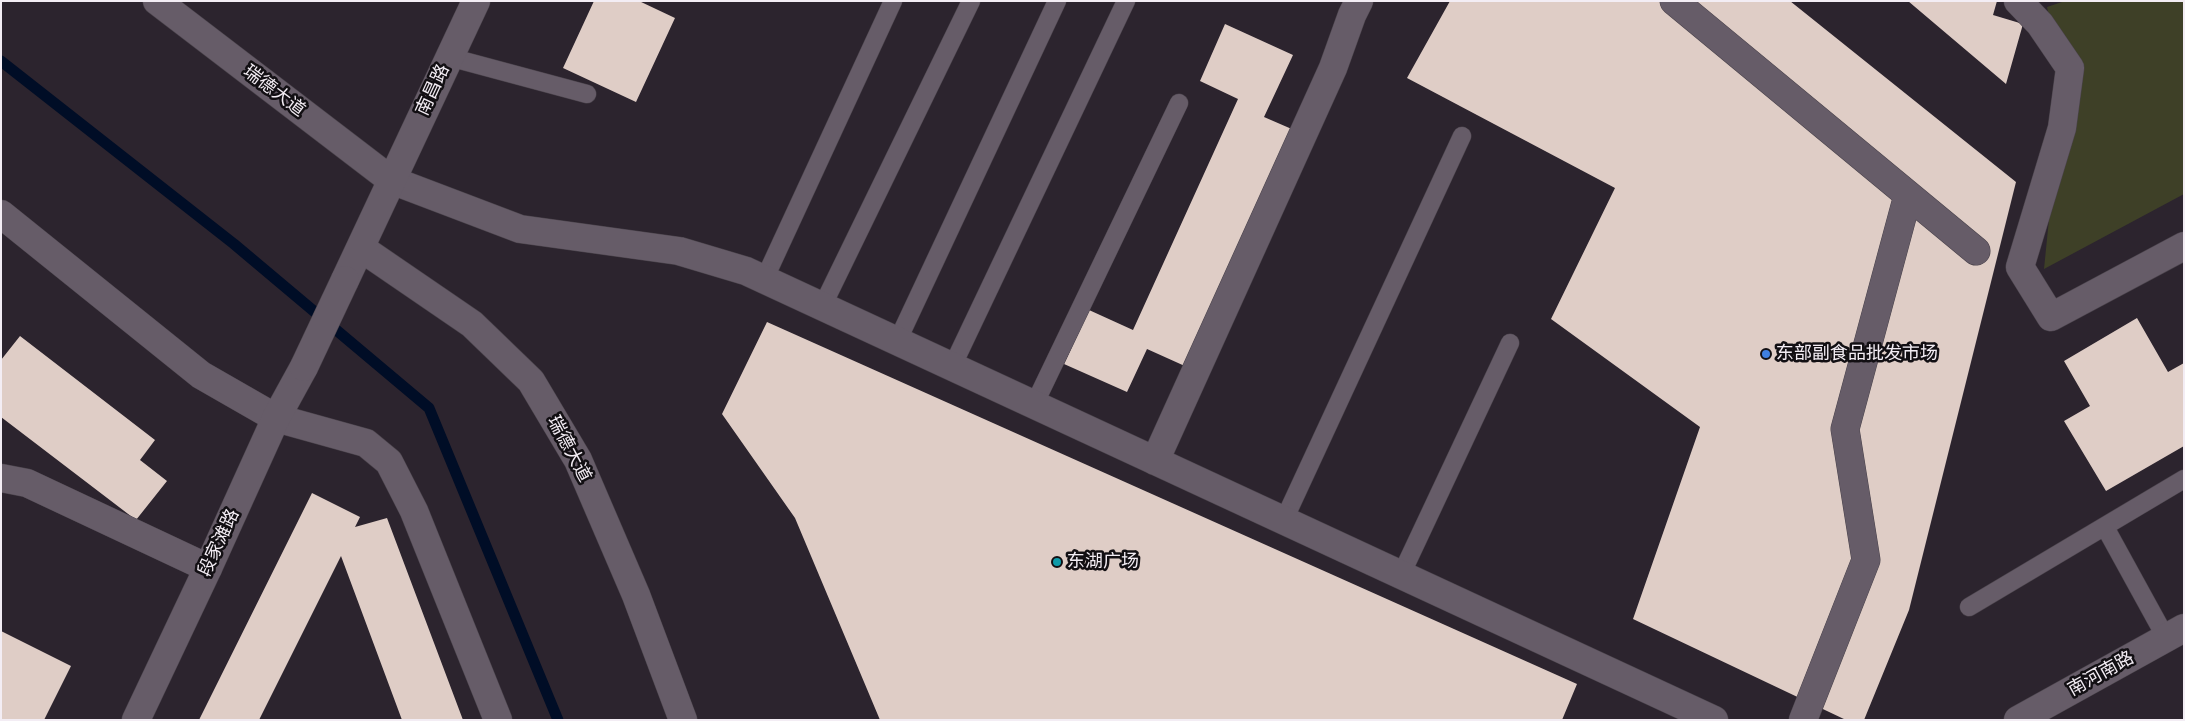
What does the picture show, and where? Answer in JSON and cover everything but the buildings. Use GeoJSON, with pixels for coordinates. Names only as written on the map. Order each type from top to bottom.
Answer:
{"type":"FeatureCollection","features":[{"type":"Feature","properties":{"kind":"street","name":"瑞德大道"},"geometry":{"type":"LineString","coordinates":[[157,1],[391,180],[520,229],[679,251],[755,276],[1714,720]]}},
{"type":"Feature","properties":{"kind":"street","name":"南昌路"},"geometry":{"type":"LineString","coordinates":[[346,280],[476,1]]}},
{"type":"Feature","properties":{"kind":"street"},"geometry":{"type":"LineString","coordinates":[[1155,461],[1333,68],[1352,14],[1359,1]]}},
{"type":"Feature","properties":{"kind":"street"},"geometry":{"type":"LineString","coordinates":[[1674,1],[1976,251]]}},
{"type":"Feature","properties":{"kind":"street"},"geometry":{"type":"LineString","coordinates":[[2018,1],[2040,24],[2070,68],[2062,128],[2020,267],[2050,317],[2184,246]]}},
{"type":"Feature","properties":{"kind":"street"},"geometry":{"type":"LineString","coordinates":[[1803,720],[1866,560],[1845,429],[1908,195]]}},
{"type":"Feature","properties":{"kind":"street"},"geometry":{"type":"LineString","coordinates":[[1,214],[201,375],[276,418],[366,443],[389,462],[414,511],[498,720]]}},
{"type":"Feature","properties":{"kind":"street","name":"瑞德大道"},"geometry":{"type":"LineString","coordinates":[[361,248],[472,324],[531,381],[578,460],[636,596],[683,720]]}},
{"type":"Feature","properties":{"kind":"street","name":"段家滩路"},"geometry":{"type":"LineString","coordinates":[[136,720],[276,418],[304,367],[346,280]]}},
{"type":"Feature","properties":{"kind":"street"},"geometry":{"type":"LineString","coordinates":[[1,478],[27,483],[208,568]]}},
{"type":"Feature","properties":{"kind":"street","name":"南河南路"},"geometry":{"type":"LineString","coordinates":[[2018,720],[2175,633]]}},
{"type":"Feature","properties":{"kind":"lane"},"geometry":{"type":"LineString","coordinates":[[755,276],[893,1]]}},
{"type":"Feature","properties":{"kind":"lane"},"geometry":{"type":"LineString","coordinates":[[822,306],[971,1]]}},
{"type":"Feature","properties":{"kind":"lane"},"geometry":{"type":"LineString","coordinates":[[897,342],[1057,1]]}},
{"type":"Feature","properties":{"kind":"lane"},"geometry":{"type":"LineString","coordinates":[[952,367],[1126,1]]}},
{"type":"Feature","properties":{"kind":"lane"},"geometry":{"type":"LineString","coordinates":[[449,56],[587,94]]}},
{"type":"Feature","properties":{"kind":"lane"},"geometry":{"type":"LineString","coordinates":[[1034,405],[1179,103]]}},
{"type":"Feature","properties":{"kind":"lane"},"geometry":{"type":"LineString","coordinates":[[1284,520],[1462,136]]}},
{"type":"Feature","properties":{"kind":"lane"},"geometry":{"type":"LineString","coordinates":[[1401,575],[1510,343]]}},
{"type":"Feature","properties":{"kind":"lane"},"geometry":{"type":"LineString","coordinates":[[1969,607],[2184,479]]}},
{"type":"Feature","properties":{"kind":"lane"},"geometry":{"type":"LineString","coordinates":[[2104,527],[2175,633]]}},
{"type":"Feature","properties":{"kind":"green space"},"geometry":{"type":"Polygon","coordinates":[[[2065,1],[2184,1],[2184,194],[2044,269],[2063,80],[2047,7],[2065,1]]]}},
{"type":"Feature","properties":{"kind":"waterway"},"geometry":{"type":"LineString","coordinates":[[1,61],[234,244],[429,408],[558,720]]}},
{"type":"Feature","properties":{"kind":"place","name":"东部副食品批发市场"},"geometry":{"type":"Point","coordinates":[1766,354]}},
{"type":"Feature","properties":{"kind":"place","name":"东湖广场"},"geometry":{"type":"Point","coordinates":[1057,562]}}]}
